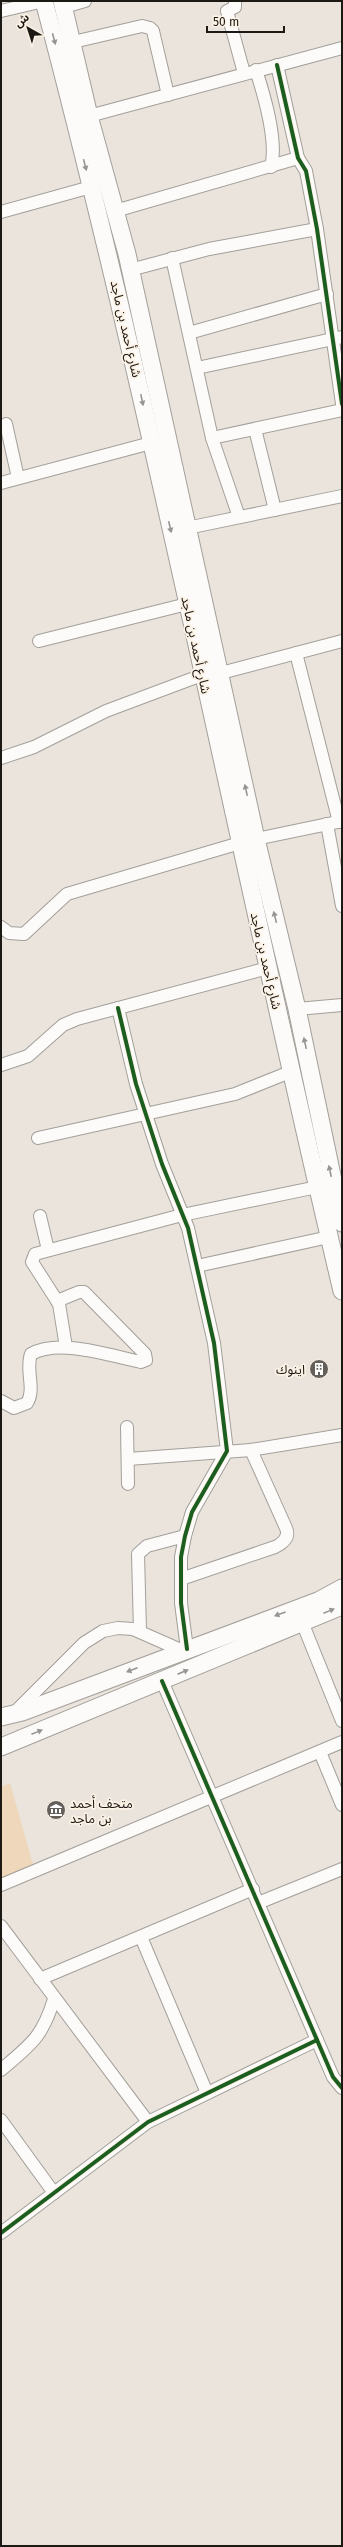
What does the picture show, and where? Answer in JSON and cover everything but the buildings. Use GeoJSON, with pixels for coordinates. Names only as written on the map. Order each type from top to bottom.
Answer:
{"type":"FeatureCollection","features":[{"type":"Feature","properties":{"kind":"main road","name":"شارع أحمد بن ماجد"},"geometry":{"type":"LineString","coordinates":[[44,1],[119,295],[290,1072],[342,1291]]}},
{"type":"Feature","properties":{"kind":"main road","name":"شارع أحمد بن ماجد"},"geometry":{"type":"LineString","coordinates":[[63,4],[89,116],[130,270],[186,528],[221,673],[256,839],[338,1188],[342,1223]]}},
{"type":"Feature","properties":{"kind":"main road"},"geometry":{"type":"LineString","coordinates":[[6,1716],[318,1600],[342,1588]]}},
{"type":"Feature","properties":{"kind":"main road"},"geometry":{"type":"LineString","coordinates":[[1,1747],[342,1606]]}},
{"type":"Feature","properties":{"kind":"street"},"geometry":{"type":"LineString","coordinates":[[1,11],[44,1]]}},
{"type":"Feature","properties":{"kind":"street"},"geometry":{"type":"LineString","coordinates":[[63,4],[85,1]]}},
{"type":"Feature","properties":{"kind":"street"},"geometry":{"type":"LineString","coordinates":[[235,1],[235,7],[227,11],[250,71],[261,87],[273,148],[271,167]]}},
{"type":"Feature","properties":{"kind":"street"},"geometry":{"type":"LineString","coordinates":[[73,42],[142,26],[150,28],[153,31],[168,95]]}},
{"type":"Feature","properties":{"kind":"street"},"geometry":{"type":"LineString","coordinates":[[89,116],[250,71],[342,48]]}},
{"type":"Feature","properties":{"kind":"street"},"geometry":{"type":"LineString","coordinates":[[276,65],[298,158],[306,171],[327,294],[338,338],[342,404]]}},
{"type":"Feature","properties":{"kind":"street"},"geometry":{"type":"LineString","coordinates":[[115,211],[298,158]]}},
{"type":"Feature","properties":{"kind":"street"},"geometry":{"type":"LineString","coordinates":[[1,212],[91,187]]}},
{"type":"Feature","properties":{"kind":"street"},"geometry":{"type":"LineString","coordinates":[[130,270],[172,258],[317,229]]}},
{"type":"Feature","properties":{"kind":"street"},"geometry":{"type":"LineString","coordinates":[[172,258],[212,438],[239,517]]}},
{"type":"Feature","properties":{"kind":"street"},"geometry":{"type":"LineString","coordinates":[[189,333],[327,294]]}},
{"type":"Feature","properties":{"kind":"street"},"geometry":{"type":"LineString","coordinates":[[197,368],[338,338]]}},
{"type":"Feature","properties":{"kind":"street"},"geometry":{"type":"LineString","coordinates":[[212,438],[342,410]]}},
{"type":"Feature","properties":{"kind":"street"},"geometry":{"type":"LineString","coordinates":[[6,424],[18,478]]}},
{"type":"Feature","properties":{"kind":"street"},"geometry":{"type":"LineString","coordinates":[[255,429],[275,510]]}},
{"type":"Feature","properties":{"kind":"street"},"geometry":{"type":"LineString","coordinates":[[1,483],[151,443]]}},
{"type":"Feature","properties":{"kind":"street"},"geometry":{"type":"LineString","coordinates":[[186,528],[342,496]]}},
{"type":"Feature","properties":{"kind":"street"},"geometry":{"type":"LineString","coordinates":[[39,641],[187,604]]}},
{"type":"Feature","properties":{"kind":"street"},"geometry":{"type":"LineString","coordinates":[[221,673],[342,641]]}},
{"type":"Feature","properties":{"kind":"street"},"geometry":{"type":"LineString","coordinates":[[296,653],[336,822],[342,906]]}},
{"type":"Feature","properties":{"kind":"street"},"geometry":{"type":"LineString","coordinates":[[1,758],[34,747],[106,711],[202,675]]}},
{"type":"Feature","properties":{"kind":"street"},"geometry":{"type":"LineString","coordinates":[[256,839],[336,822]]}},
{"type":"Feature","properties":{"kind":"street"},"geometry":{"type":"LineString","coordinates":[[1,927],[9,933],[24,934],[67,894],[240,843]]}},
{"type":"Feature","properties":{"kind":"street"},"geometry":{"type":"LineString","coordinates":[[1,1065],[28,1056],[63,1025],[118,1008],[268,968]]}},
{"type":"Feature","properties":{"kind":"street"},"geometry":{"type":"LineString","coordinates":[[297,1009],[342,1006]]}},
{"type":"Feature","properties":{"kind":"street"},"geometry":{"type":"LineString","coordinates":[[6,1716],[90,1638],[103,1631],[118,1628],[140,1631],[185,1650],[182,1610],[181,1557],[185,1536],[192,1512],[227,1451],[214,1343],[188,1228],[162,1164],[130,1061],[118,1008]]}},
{"type":"Feature","properties":{"kind":"street"},"geometry":{"type":"LineString","coordinates":[[38,1138],[146,1112],[235,1094],[290,1072]]}},
{"type":"Feature","properties":{"kind":"street"},"geometry":{"type":"LineString","coordinates":[[66,1348],[61,1309],[32,1262],[35,1254],[182,1215],[317,1187]]}},
{"type":"Feature","properties":{"kind":"street"},"geometry":{"type":"LineString","coordinates":[[40,1216],[48,1250]]}},
{"type":"Feature","properties":{"kind":"street"},"geometry":{"type":"LineString","coordinates":[[197,1266],[329,1237]]}},
{"type":"Feature","properties":{"kind":"street"},"geometry":{"type":"LineString","coordinates":[[1,1401],[14,1408],[27,1403],[31,1393],[29,1360],[31,1354],[66,1348],[141,1362],[146,1360],[145,1354],[82,1291],[57,1302]]}},
{"type":"Feature","properties":{"kind":"street"},"geometry":{"type":"LineString","coordinates":[[127,1427],[128,1484]]}},
{"type":"Feature","properties":{"kind":"street"},"geometry":{"type":"LineString","coordinates":[[128,1458],[251,1450],[342,1435]]}},
{"type":"Feature","properties":{"kind":"street"},"geometry":{"type":"LineString","coordinates":[[181,1579],[275,1547],[283,1543],[286,1538],[286,1528],[251,1450]]}},
{"type":"Feature","properties":{"kind":"street"},"geometry":{"type":"LineString","coordinates":[[140,1631],[138,1554],[147,1546],[185,1536]]}},
{"type":"Feature","properties":{"kind":"street"},"geometry":{"type":"LineString","coordinates":[[302,1622],[342,1721]]}},
{"type":"Feature","properties":{"kind":"street"},"geometry":{"type":"LineString","coordinates":[[162,1681],[333,2077],[342,2088]]}},
{"type":"Feature","properties":{"kind":"street"},"geometry":{"type":"LineString","coordinates":[[1,1885],[342,1742]]}},
{"type":"Feature","properties":{"kind":"street"},"geometry":{"type":"LineString","coordinates":[[320,1752],[342,1805]]}},
{"type":"Feature","properties":{"kind":"street"},"geometry":{"type":"LineString","coordinates":[[258,1903],[342,1869]]}},
{"type":"Feature","properties":{"kind":"street"},"geometry":{"type":"LineString","coordinates":[[40,1979],[253,1889]]}},
{"type":"Feature","properties":{"kind":"street"},"geometry":{"type":"LineString","coordinates":[[2,1932],[40,1979],[148,2122]]}},
{"type":"Feature","properties":{"kind":"street"},"geometry":{"type":"LineString","coordinates":[[141,1937],[207,2093]]}},
{"type":"Feature","properties":{"kind":"street"},"geometry":{"type":"LineString","coordinates":[[1,2070],[42,2032],[54,1998]]}},
{"type":"Feature","properties":{"kind":"street"},"geometry":{"type":"LineString","coordinates":[[1,2233],[148,2122],[317,2040]]}},
{"type":"Feature","properties":{"kind":"street"},"geometry":{"type":"LineString","coordinates":[[1,2120],[54,2193]]}},
{"type":"Feature","properties":{"kind":"shaded area"},"geometry":{"type":"Polygon","coordinates":[[[10,1783],[34,1868],[1,1881],[1,1787],[10,1783]]]}},
{"type":"Feature","properties":{"kind":"cycle path"},"geometry":{"type":"LineString","coordinates":[[277,65],[298,158],[306,171],[317,229],[342,404]]}},
{"type":"Feature","properties":{"kind":"cycle path"},"geometry":{"type":"LineString","coordinates":[[118,1008],[136,1084],[162,1164],[188,1228],[214,1343],[227,1451],[192,1512],[185,1536],[181,1557],[181,1603],[187,1649]]}},
{"type":"Feature","properties":{"kind":"cycle path"},"geometry":{"type":"LineString","coordinates":[[162,1681],[333,2077],[342,2088]]}},
{"type":"Feature","properties":{"kind":"cycle path"},"geometry":{"type":"LineString","coordinates":[[1,2233],[148,2122],[317,2040]]}},
{"type":"Feature","properties":{"kind":"place","name":"اينوك"},"geometry":{"type":"Point","coordinates":[319,1369]}},
{"type":"Feature","properties":{"kind":"place","name":"متحف أحمد بن ماجد"},"geometry":{"type":"Point","coordinates":[56,1810]}}]}
